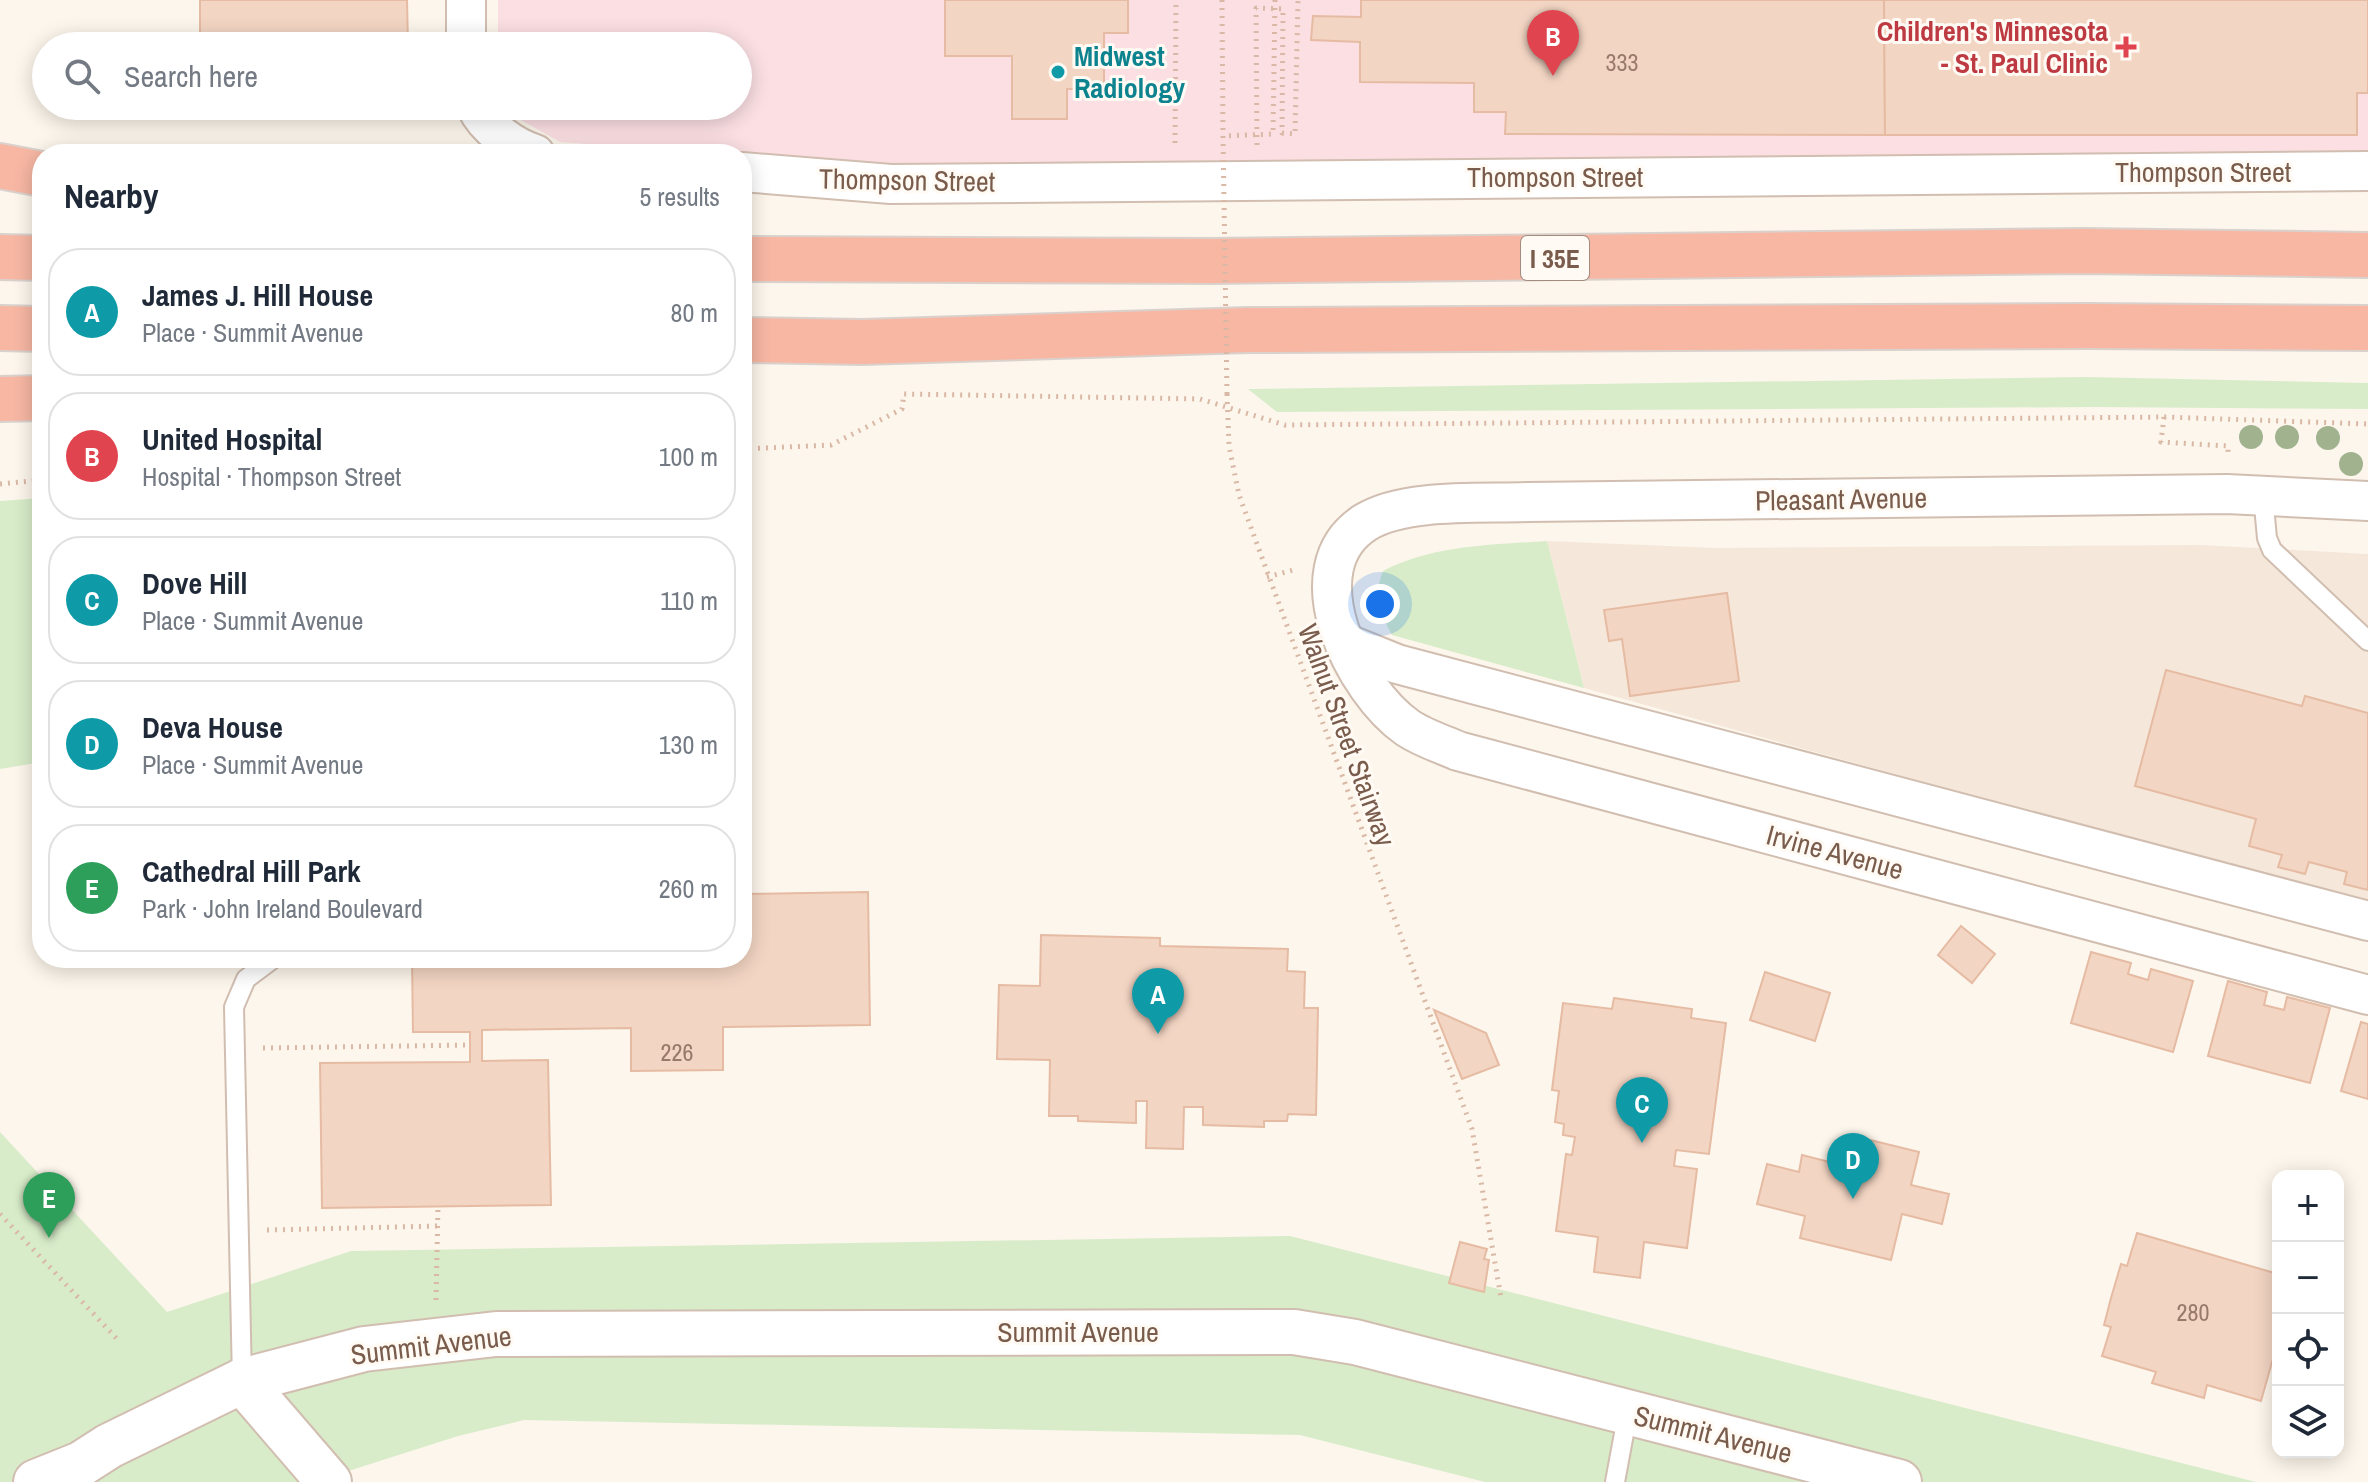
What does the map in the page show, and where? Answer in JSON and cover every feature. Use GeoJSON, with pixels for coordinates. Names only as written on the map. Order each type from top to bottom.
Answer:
{"type":"FeatureCollection","features":[{"type":"Feature","properties":{"kind":"highway"},"geometry":{"type":"LineString","coordinates":[[0,166],[32,172]]}},
{"type":"Feature","properties":{"kind":"highway","name":"I 35E"},"geometry":{"type":"LineString","coordinates":[[752,259],[1213,261],[2085,251],[2368,255]]}},
{"type":"Feature","properties":{"kind":"highway"},"geometry":{"type":"LineString","coordinates":[[0,257],[32,258]]}},
{"type":"Feature","properties":{"kind":"highway"},"geometry":{"type":"LineString","coordinates":[[0,328],[32,329]]}},
{"type":"Feature","properties":{"kind":"highway"},"geometry":{"type":"LineString","coordinates":[[752,340],[862,342],[1248,330],[2368,328]]}},
{"type":"Feature","properties":{"kind":"highway"},"geometry":{"type":"LineString","coordinates":[[752,354],[862,342]]}},
{"type":"Feature","properties":{"kind":"highway"},"geometry":{"type":"LineString","coordinates":[[0,399],[32,398]]}},
{"type":"Feature","properties":{"kind":"street"},"geometry":{"type":"LineString","coordinates":[[466,0],[466,32]]}},
{"type":"Feature","properties":{"kind":"street"},"geometry":{"type":"LineString","coordinates":[[488,120],[514,144]]}},
{"type":"Feature","properties":{"kind":"street","name":"Thompson Street"},"geometry":{"type":"LineString","coordinates":[[752,173],[891,184],[2368,171]]}},
{"type":"Feature","properties":{"kind":"street","name":"Pleasant Avenue"},"geometry":{"type":"LineString","coordinates":[[1334,558],[1365,522],[1387,512],[1414,507],[1528,502],[2263,495],[2368,501]]}},
{"type":"Feature","properties":{"kind":"street","name":"Irvine Avenue"},"geometry":{"type":"LineString","coordinates":[[1334,558],[1333,610],[1362,676],[1386,708],[1408,728],[1458,751],[2368,995]]}},
{"type":"Feature","properties":{"kind":"street"},"geometry":{"type":"LineString","coordinates":[[1345,643],[1413,668],[2368,921]]}},
{"type":"Feature","properties":{"kind":"street","name":"Summit Avenue"},"geometry":{"type":"LineString","coordinates":[[36,1482],[74,1473],[157,1421],[242,1381],[364,1349],[496,1334],[1294,1332],[1355,1342],[1899,1482]]}},
{"type":"Feature","properties":{"kind":"street"},"geometry":{"type":"LineString","coordinates":[[242,1381],[329,1482]]}},
{"type":"Feature","properties":{"kind":"lane"},"geometry":{"type":"LineString","coordinates":[[2263,495],[2267,538],[2272,550],[2368,641]]}},
{"type":"Feature","properties":{"kind":"lane"},"geometry":{"type":"LineString","coordinates":[[242,1381],[234,1007],[246,979],[261,968]]}},
{"type":"Feature","properties":{"kind":"lane"},"geometry":{"type":"LineString","coordinates":[[1615,1482],[1628,1412]]}},
{"type":"Feature","properties":{"kind":"path"},"geometry":{"type":"LineString","coordinates":[[1175,155],[1176,0]]}},
{"type":"Feature","properties":{"kind":"path","name":"Walnut Street Stairway"},"geometry":{"type":"LineString","coordinates":[[1222,0],[1227,409],[1229,446],[1239,495],[1472,1129],[1501,1298]]}},
{"type":"Feature","properties":{"kind":"path"},"geometry":{"type":"LineString","coordinates":[[1223,136],[1273,134],[1275,0]]}},
{"type":"Feature","properties":{"kind":"path"},"geometry":{"type":"LineString","coordinates":[[1256,126],[1256,8],[1283,9],[1282,133],[1295,134],[1298,0]]}},
{"type":"Feature","properties":{"kind":"path"},"geometry":{"type":"LineString","coordinates":[[752,449],[831,445],[902,409],[904,394],[1200,399],[1285,425],[2164,417],[2368,424]]}},
{"type":"Feature","properties":{"kind":"path"},"geometry":{"type":"LineString","coordinates":[[2164,417],[2161,442],[2228,446]]}},
{"type":"Feature","properties":{"kind":"path"},"geometry":{"type":"LineString","coordinates":[[0,484],[32,481]]}},
{"type":"Feature","properties":{"kind":"path"},"geometry":{"type":"LineString","coordinates":[[233,1048],[470,1045]]}},
{"type":"Feature","properties":{"kind":"path"},"geometry":{"type":"LineString","coordinates":[[436,1341],[438,1207]]}},
{"type":"Feature","properties":{"kind":"path"},"geometry":{"type":"LineString","coordinates":[[0,1214],[117,1339]]}},
{"type":"Feature","properties":{"kind":"path"},"geometry":{"type":"LineString","coordinates":[[239,1230],[438,1226]]}},
{"type":"Feature","properties":{"kind":"shaded area"},"geometry":{"type":"Polygon","coordinates":[[[498,0],[2368,0],[2368,151],[881,166],[752,156],[752,144],[560,142],[521,120],[752,120],[752,32],[498,32],[498,0]]]}},
{"type":"Feature","properties":{"kind":"shaded area"},"geometry":{"type":"Polygon","coordinates":[[[1547,541],[1716,548],[2202,545],[2368,554],[2368,905],[1584,688],[1547,541]]]}},
{"type":"Feature","properties":{"kind":"green space"},"geometry":{"type":"Polygon","coordinates":[[[2085,377],[2368,383],[2368,409],[2095,407],[1277,412],[1248,389],[2085,377]]]}},
{"type":"Feature","properties":{"kind":"green space"},"geometry":{"type":"Polygon","coordinates":[[[32,499],[32,764],[0,769],[0,501],[32,499]]]}},
{"type":"Feature","properties":{"kind":"green space"},"geometry":{"type":"Polygon","coordinates":[[[1547,541],[1584,688],[1392,635],[1379,604],[1378,588],[1383,571],[1402,562],[1442,551],[1547,541]]]}},
{"type":"Feature","properties":{"kind":"green space"},"geometry":{"type":"Polygon","coordinates":[[[0,1132],[167,1312],[351,1251],[1290,1236],[2256,1482],[1485,1482],[1300,1435],[524,1420],[458,1436],[314,1482],[0,1482],[0,1132]]]}},
{"type":"Feature","properties":{"kind":"building"},"geometry":{"type":"Polygon","coordinates":[[[200,0],[407,0],[408,32],[200,32],[200,0]]]}},
{"type":"Feature","properties":{"kind":"building","name":"Midwest Radiology"},"geometry":{"type":"Polygon","coordinates":[[[945,0],[1128,0],[1128,33],[1104,33],[1104,89],[1067,89],[1067,119],[1012,119],[1012,56],[945,56],[945,0]]]}},
{"type":"Feature","properties":{"kind":"building"},"geometry":{"type":"Polygon","coordinates":[[[1361,0],[1884,0],[1885,135],[1505,134],[1506,112],[1474,112],[1474,83],[1360,82],[1360,42],[1311,40],[1313,16],[1361,17],[1361,0]]]}},
{"type":"Feature","properties":{"kind":"building","name":"Children's Minnesota - St. Paul Clinic"},"geometry":{"type":"Polygon","coordinates":[[[1884,0],[2368,0],[2368,93],[2357,93],[2357,135],[1885,135],[1884,0]]]}},
{"type":"Feature","properties":{"kind":"building"},"geometry":{"type":"Polygon","coordinates":[[[1727,593],[1739,681],[1630,696],[1622,639],[1609,641],[1604,610],[1727,593]]]}},
{"type":"Feature","properties":{"kind":"building"},"geometry":{"type":"Polygon","coordinates":[[[2166,670],[2302,706],[2305,696],[2368,713],[2368,890],[2344,884],[2347,872],[2309,862],[2305,874],[2278,867],[2282,855],[2249,846],[2256,819],[2135,786],[2166,670]]]}},
{"type":"Feature","properties":{"kind":"building"},"geometry":{"type":"Polygon","coordinates":[[[868,892],[870,1025],[723,1027],[723,1070],[631,1071],[631,1028],[482,1030],[482,1061],[548,1060],[551,1205],[322,1208],[320,1063],[470,1062],[470,1032],[413,1032],[412,968],[752,968],[752,894],[868,892]]]}},
{"type":"Feature","properties":{"kind":"building"},"geometry":{"type":"Polygon","coordinates":[[[1961,926],[1995,954],[1972,983],[1938,955],[1961,926]]]}},
{"type":"Feature","properties":{"kind":"building"},"geometry":{"type":"Polygon","coordinates":[[[1041,935],[1160,938],[1160,946],[1288,949],[1287,971],[1305,972],[1304,1008],[1318,1008],[1316,1115],[1288,1114],[1287,1121],[1264,1121],[1264,1127],[1203,1125],[1203,1107],[1184,1107],[1183,1149],[1146,1148],[1147,1101],[1136,1101],[1136,1123],[1078,1121],[1078,1116],[1049,1116],[1050,1060],[997,1059],[999,985],[1040,986],[1041,935]]]}},
{"type":"Feature","properties":{"kind":"building"},"geometry":{"type":"Polygon","coordinates":[[[2091,952],[2131,963],[2128,974],[2148,980],[2151,969],[2193,981],[2173,1052],[2071,1023],[2091,952]]]}},
{"type":"Feature","properties":{"kind":"building"},"geometry":{"type":"Polygon","coordinates":[[[1765,972],[1830,993],[1815,1041],[1750,1020],[1765,972]]]}},
{"type":"Feature","properties":{"kind":"building"},"geometry":{"type":"Polygon","coordinates":[[[2228,981],[2267,992],[2264,1005],[2284,1010],[2287,997],[2330,1008],[2310,1083],[2208,1056],[2228,981]]]}},
{"type":"Feature","properties":{"kind":"building"},"geometry":{"type":"Polygon","coordinates":[[[1614,998],[1692,1009],[1691,1018],[1726,1023],[1709,1154],[1676,1150],[1674,1166],[1697,1169],[1687,1248],[1644,1242],[1640,1278],[1594,1272],[1598,1237],[1556,1231],[1566,1154],[1572,1155],[1575,1137],[1563,1135],[1564,1124],[1555,1122],[1559,1091],[1552,1090],[1563,1003],[1612,1009],[1614,998]]]}},
{"type":"Feature","properties":{"kind":"building"},"geometry":{"type":"Polygon","coordinates":[[[1434,1010],[1486,1033],[1499,1065],[1462,1079],[1434,1010]]]}},
{"type":"Feature","properties":{"kind":"building"},"geometry":{"type":"Polygon","coordinates":[[[2361,1022],[2368,1024],[2368,1099],[2341,1091],[2361,1022]]]}},
{"type":"Feature","properties":{"kind":"building"},"geometry":{"type":"Polygon","coordinates":[[[1866,1139],[1919,1152],[1911,1185],[1949,1194],[1942,1224],[1902,1214],[1891,1260],[1800,1238],[1805,1216],[1757,1204],[1767,1164],[1799,1172],[1802,1155],[1841,1165],[1843,1156],[1861,1160],[1866,1139]]]}},
{"type":"Feature","properties":{"kind":"building"},"geometry":{"type":"Polygon","coordinates":[[[2137,1233],[2272,1272],[2272,1362],[2261,1401],[2207,1385],[2204,1398],[2152,1383],[2156,1372],[2102,1356],[2111,1327],[2104,1325],[2111,1298],[2121,1264],[2127,1266],[2137,1233]]]}},
{"type":"Feature","properties":{"kind":"building"},"geometry":{"type":"Polygon","coordinates":[[[1460,1242],[1487,1249],[1484,1259],[1489,1260],[1484,1292],[1449,1283],[1460,1242]]]}},
{"type":"Feature","properties":{"kind":"place","name":"Children's Minnesota - St. Paul Clinic"},"geometry":{"type":"Point","coordinates":[2126,47]}},
{"type":"Feature","properties":{"kind":"place","name":"Midwest Radiology"},"geometry":{"type":"Point","coordinates":[1058,72]}},
{"type":"Feature","properties":{"kind":"place","name":"United Hospital"},"geometry":{"type":"Point","coordinates":[1553,76]}},
{"type":"Feature","properties":{"kind":"place","name":"James J. Hill House"},"geometry":{"type":"Point","coordinates":[1158,1034]}},
{"type":"Feature","properties":{"kind":"place","name":"Dove Hill"},"geometry":{"type":"Point","coordinates":[1642,1143]}},
{"type":"Feature","properties":{"kind":"place","name":"Deva House"},"geometry":{"type":"Point","coordinates":[1853,1199]}},
{"type":"Feature","properties":{"kind":"place","name":"Cathedral Hill Park"},"geometry":{"type":"Point","coordinates":[49,1238]}}]}
